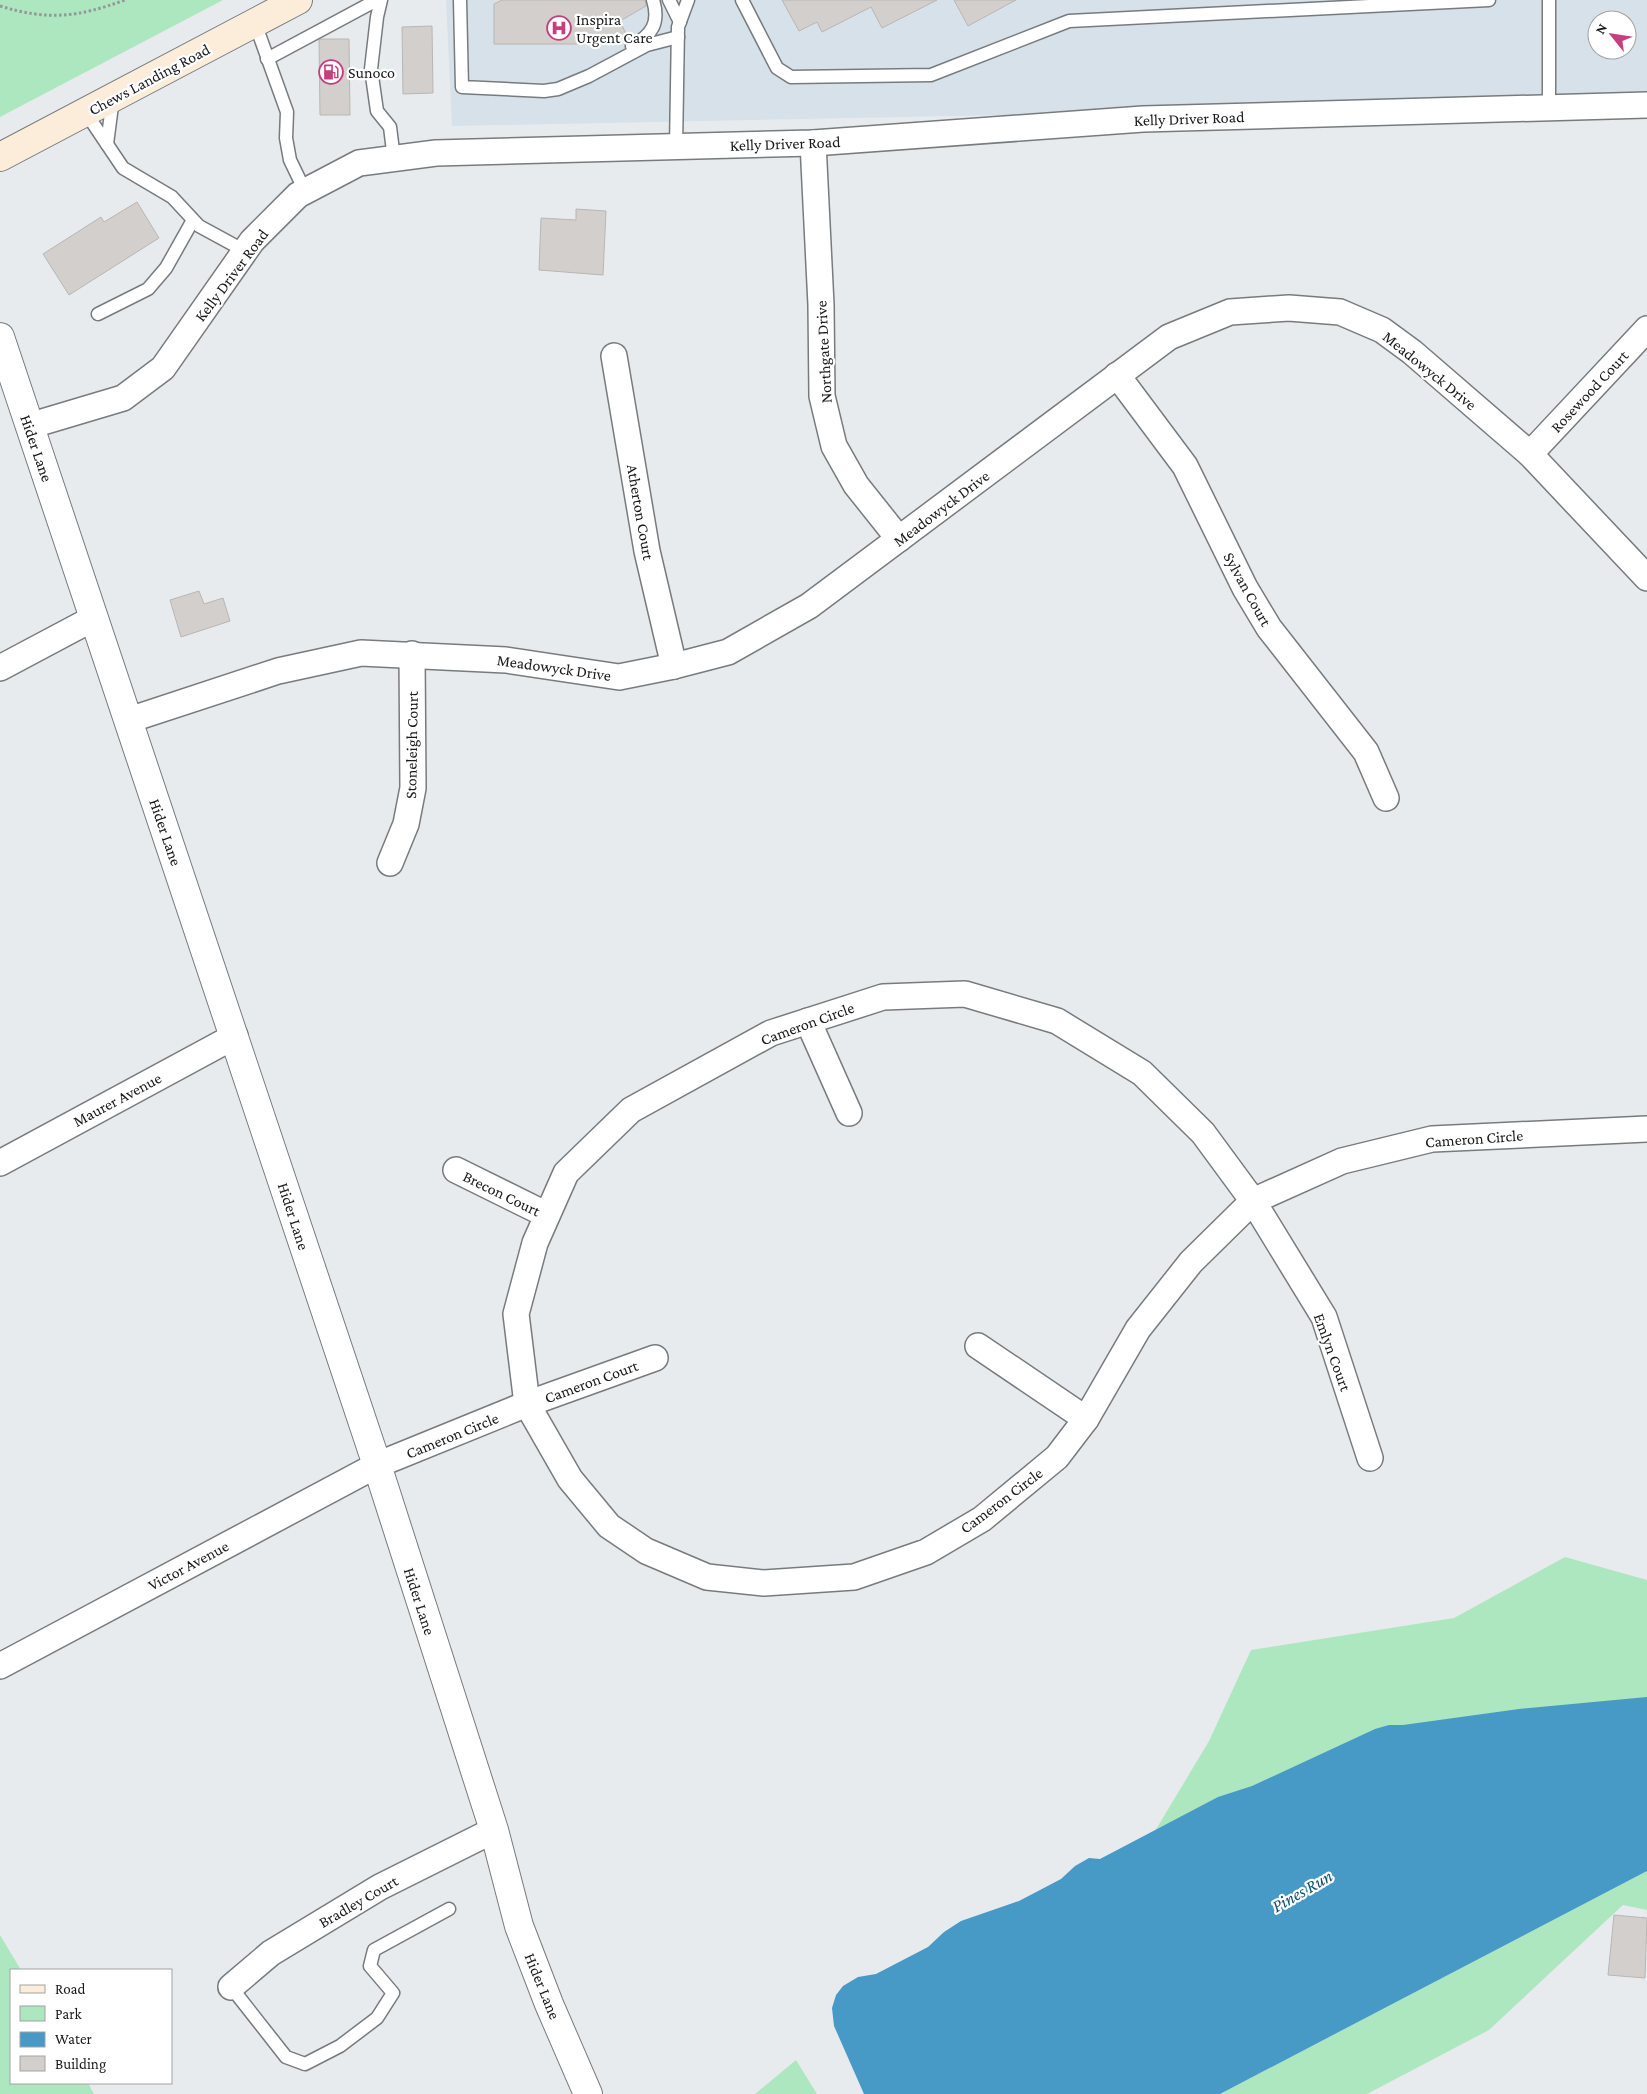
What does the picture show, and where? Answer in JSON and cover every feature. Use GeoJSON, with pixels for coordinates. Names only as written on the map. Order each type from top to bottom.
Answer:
{"type":"FeatureCollection","features":[{"type":"Feature","properties":{"kind":"main road","name":"Chews Landing Road"},"geometry":{"type":"LineString","coordinates":[[0,157],[298,0]]}},
{"type":"Feature","properties":{"kind":"street","name":"Kelly Driver Road"},"geometry":{"type":"LineString","coordinates":[[29,426],[123,398],[163,368],[252,241],[298,195],[359,163],[436,154],[813,143],[1143,119],[1647,105]]}},
{"type":"Feature","properties":{"kind":"street","name":"Northgate Drive"},"geometry":{"type":"LineString","coordinates":[[813,143],[821,305],[822,396],[834,446],[856,485],[899,539]]}},
{"type":"Feature","properties":{"kind":"street","name":"Meadowyck Drive"},"geometry":{"type":"LineString","coordinates":[[129,720],[278,671],[361,653],[506,660],[619,676],[674,666],[728,652],[809,606],[1169,337],[1230,312],[1289,308],[1340,312],[1390,335],[1530,454],[1647,578]]}},
{"type":"Feature","properties":{"kind":"street","name":"Rosewood Court"},"geometry":{"type":"LineString","coordinates":[[1530,454],[1647,329]]}},
{"type":"Feature","properties":{"kind":"street","name":"Hider Lane"},"geometry":{"type":"LineString","coordinates":[[0,337],[377,1465],[494,1830],[519,1926],[549,2004],[588,2094]]}},
{"type":"Feature","properties":{"kind":"street","name":"Atherton Court"},"geometry":{"type":"LineString","coordinates":[[614,356],[647,551],[674,666]]}},
{"type":"Feature","properties":{"kind":"street","name":"Sylvan Court"},"geometry":{"type":"LineString","coordinates":[[1117,375],[1185,466],[1245,588],[1269,628],[1366,752],[1386,798]]}},
{"type":"Feature","properties":{"kind":"street"},"geometry":{"type":"LineString","coordinates":[[0,668],[94,618]]}},
{"type":"Feature","properties":{"kind":"street","name":"Stoneleigh Court"},"geometry":{"type":"LineString","coordinates":[[390,863],[406,824],[413,788],[412,654]]}},
{"type":"Feature","properties":{"kind":"street","name":"Cameron Circle"},"geometry":{"type":"LineString","coordinates":[[1253,1201],[1203,1133],[1142,1073],[1057,1020],[965,994],[883,997],[772,1033],[631,1110],[566,1173],[535,1243],[516,1314],[527,1404],[570,1479],[609,1526],[646,1551],[707,1577],[764,1583],[854,1576],[926,1552],[982,1519],[1057,1457],[1086,1419],[1138,1330],[1192,1262],[1253,1201],[1342,1161],[1432,1139],[1647,1129]]}},
{"type":"Feature","properties":{"kind":"street"},"geometry":{"type":"LineString","coordinates":[[808,1021],[848,1113]]}},
{"type":"Feature","properties":{"kind":"street","name":"Maurer Avenue"},"geometry":{"type":"LineString","coordinates":[[0,1163],[235,1036]]}},
{"type":"Feature","properties":{"kind":"street","name":"Brecon Court"},"geometry":{"type":"LineString","coordinates":[[456,1170],[547,1215]]}},
{"type":"Feature","properties":{"kind":"street","name":"Emlyn Court"},"geometry":{"type":"LineString","coordinates":[[1253,1201],[1324,1318],[1370,1458]]}},
{"type":"Feature","properties":{"kind":"street"},"geometry":{"type":"LineString","coordinates":[[978,1346],[1086,1419]]}},
{"type":"Feature","properties":{"kind":"street","name":"Cameron Court"},"geometry":{"type":"LineString","coordinates":[[527,1404],[655,1358]]}},
{"type":"Feature","properties":{"kind":"street","name":"Cameron Circle"},"geometry":{"type":"LineString","coordinates":[[377,1465],[527,1404]]}},
{"type":"Feature","properties":{"kind":"street","name":"Victor Avenue"},"geometry":{"type":"LineString","coordinates":[[0,1666],[377,1465]]}},
{"type":"Feature","properties":{"kind":"street","name":"Bradley Court"},"geometry":{"type":"LineString","coordinates":[[232,1987],[271,1953],[372,1892],[494,1830]]}},
{"type":"Feature","properties":{"kind":"lane"},"geometry":{"type":"LineString","coordinates":[[267,59],[379,0]]}},
{"type":"Feature","properties":{"kind":"lane"},"geometry":{"type":"LineString","coordinates":[[379,0],[371,69],[377,112],[390,127],[394,158]]}},
{"type":"Feature","properties":{"kind":"lane"},"geometry":{"type":"LineString","coordinates":[[460,0],[462,87],[544,91],[558,89],[589,76],[648,45],[678,36]]}},
{"type":"Feature","properties":{"kind":"lane"},"geometry":{"type":"LineString","coordinates":[[558,89],[638,42],[652,30],[657,14],[653,0]]}},
{"type":"Feature","properties":{"kind":"lane"},"geometry":{"type":"LineString","coordinates":[[669,0],[680,22]]}},
{"type":"Feature","properties":{"kind":"lane"},"geometry":{"type":"LineString","coordinates":[[676,147],[678,36],[680,22],[688,0]]}},
{"type":"Feature","properties":{"kind":"lane"},"geometry":{"type":"LineString","coordinates":[[743,0],[777,68],[791,77],[931,75],[1069,21],[1490,0]]}},
{"type":"Feature","properties":{"kind":"lane"},"geometry":{"type":"LineString","coordinates":[[1549,0],[1549,108]]}},
{"type":"Feature","properties":{"kind":"lane"},"geometry":{"type":"LineString","coordinates":[[254,23],[286,112],[286,138],[290,160],[305,191]]}},
{"type":"Feature","properties":{"kind":"lane"},"geometry":{"type":"LineString","coordinates":[[107,144],[114,98]]}},
{"type":"Feature","properties":{"kind":"lane"},"geometry":{"type":"LineString","coordinates":[[86,113],[123,168],[172,197],[199,226],[245,251]]}},
{"type":"Feature","properties":{"kind":"lane"},"geometry":{"type":"LineString","coordinates":[[98,314],[148,289],[166,268],[193,220]]}},
{"type":"Feature","properties":{"kind":"lane"},"geometry":{"type":"LineString","coordinates":[[232,1987],[286,2057],[305,2064],[340,2046],[378,2018],[393,1993],[370,1966],[374,1950],[449,1909]]}},
{"type":"Feature","properties":{"kind":"path"},"geometry":{"type":"LineString","coordinates":[[0,6],[34,16],[58,16],[82,14],[124,0]]}},
{"type":"Feature","properties":{"kind":"shaded area"},"geometry":{"type":"Polygon","coordinates":[[[446,0],[1647,0],[1647,102],[452,126],[446,0]]]}},
{"type":"Feature","properties":{"kind":"green space"},"geometry":{"type":"Polygon","coordinates":[[[0,0],[223,0],[0,117],[0,0]]]}},
{"type":"Feature","properties":{"kind":"green space"},"geometry":{"type":"Polygon","coordinates":[[[1565,1557],[1647,1580],[1647,1861],[1155,1831],[1209,1741],[1251,1650],[1454,1618],[1565,1557]]]}},
{"type":"Feature","properties":{"kind":"green space"},"geometry":{"type":"Polygon","coordinates":[[[1647,1871],[1647,1910],[1623,1905],[1489,2030],[1367,2094],[1220,2094],[1647,1871]]]}},
{"type":"Feature","properties":{"kind":"green space"},"geometry":{"type":"Polygon","coordinates":[[[0,1935],[20,1969],[10,1969],[10,2084],[89,2084],[94,2094],[0,2094],[0,1935]]]}},
{"type":"Feature","properties":{"kind":"green space"},"geometry":{"type":"Polygon","coordinates":[[[796,2060],[817,2094],[755,2094],[796,2060]]]}},
{"type":"Feature","properties":{"kind":"water","name":"Pines Run"},"geometry":{"type":"Polygon","coordinates":[[[1647,1697],[1647,1871],[1220,2094],[864,2094],[834,2026],[832,2008],[836,1995],[843,1986],[858,1977],[876,1974],[928,1947],[944,1932],[961,1921],[1019,1901],[1061,1879],[1075,1866],[1089,1858],[1100,1859],[1218,1797],[1252,1786],[1375,1729],[1389,1725],[1403,1725],[1519,1709],[1647,1697]]]}},
{"type":"Feature","properties":{"kind":"building","name":"Inspira Urgent Care"},"geometry":{"type":"Polygon","coordinates":[[[502,0],[645,0],[646,6],[620,21],[626,34],[609,44],[494,44],[494,4],[502,0]]]}},
{"type":"Feature","properties":{"kind":"building"},"geometry":{"type":"Polygon","coordinates":[[[782,0],[937,0],[882,28],[871,7],[822,32],[817,22],[799,31],[782,0]]]}},
{"type":"Feature","properties":{"kind":"building"},"geometry":{"type":"Polygon","coordinates":[[[954,0],[1016,0],[968,26],[954,0]]]}},
{"type":"Feature","properties":{"kind":"building"},"geometry":{"type":"Polygon","coordinates":[[[432,26],[433,93],[403,94],[402,27],[432,26]]]}},
{"type":"Feature","properties":{"kind":"building"},"geometry":{"type":"Polygon","coordinates":[[[349,39],[350,115],[320,115],[319,40],[349,39]]]}},
{"type":"Feature","properties":{"kind":"building"},"geometry":{"type":"Polygon","coordinates":[[[137,202],[159,238],[69,295],[43,254],[101,217],[104,222],[137,202]]]}},
{"type":"Feature","properties":{"kind":"building"},"geometry":{"type":"Polygon","coordinates":[[[576,209],[606,211],[603,275],[539,270],[541,218],[576,220],[576,209]]]}},
{"type":"Feature","properties":{"kind":"building"},"geometry":{"type":"Polygon","coordinates":[[[199,591],[204,604],[223,598],[230,621],[181,637],[170,600],[199,591]]]}},
{"type":"Feature","properties":{"kind":"building"},"geometry":{"type":"Polygon","coordinates":[[[1614,1915],[1647,1918],[1645,1978],[1608,1975],[1614,1915]]]}},
{"type":"Feature","properties":{"kind":"place","name":"Inspira Urgent Care"},"geometry":{"type":"Point","coordinates":[559,28]}},
{"type":"Feature","properties":{"kind":"place","name":"Sunoco"},"geometry":{"type":"Point","coordinates":[331,72]}}]}
